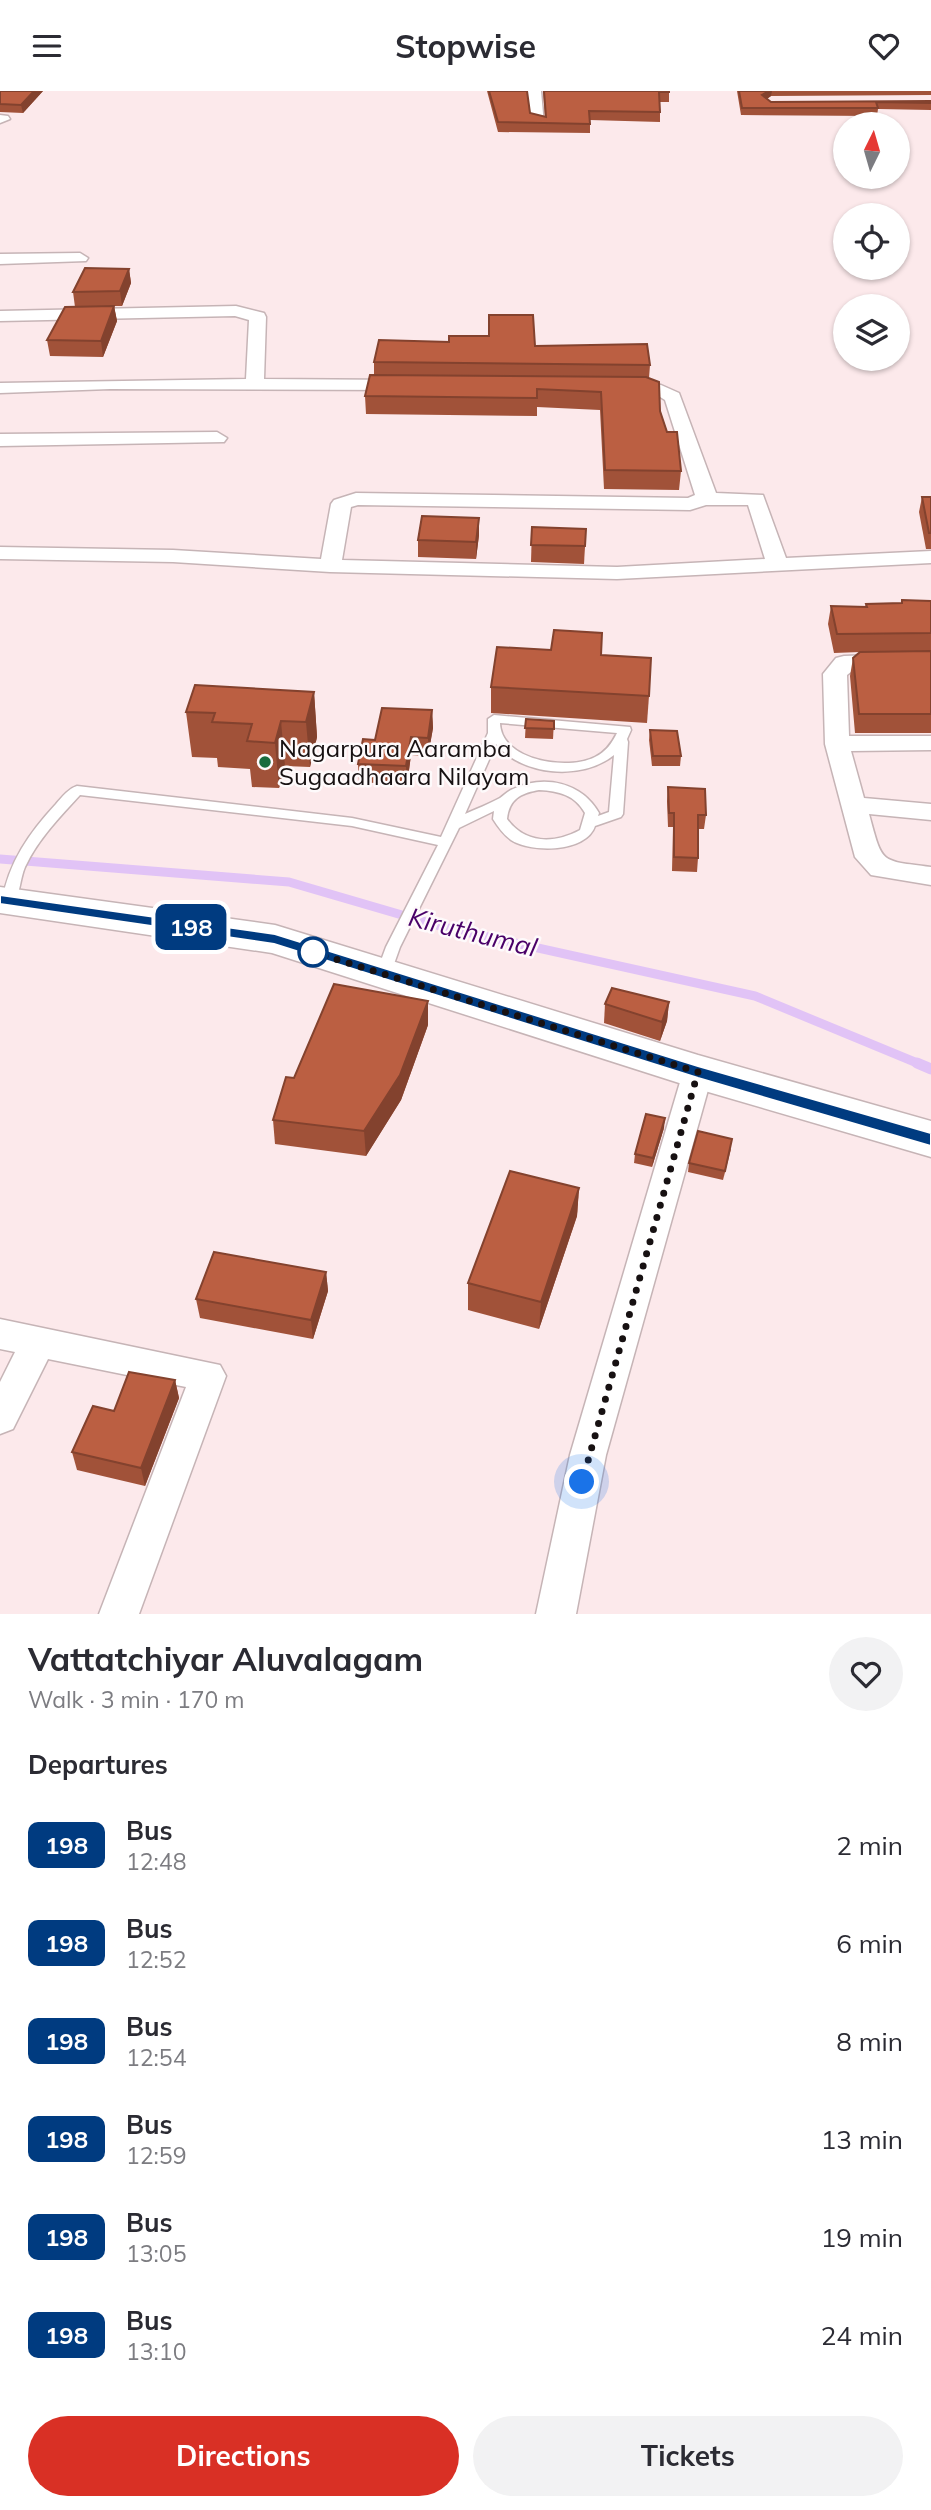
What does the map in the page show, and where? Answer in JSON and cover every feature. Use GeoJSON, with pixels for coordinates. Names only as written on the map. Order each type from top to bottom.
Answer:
{"type":"FeatureCollection","features":[{"type":"Feature","properties":{"kind":"main road"},"geometry":{"type":"LineString","coordinates":[[7,893],[389,960],[698,1072],[931,1139]]}},
{"type":"Feature","properties":{"kind":"street"},"geometry":{"type":"LineString","coordinates":[[534,91],[539,122]]}},
{"type":"Feature","properties":{"kind":"street"},"geometry":{"type":"LineString","coordinates":[[0,259],[80,258]]}},
{"type":"Feature","properties":{"kind":"street"},"geometry":{"type":"LineString","coordinates":[[0,316],[236,311],[254,314],[258,317],[255,384]]}},
{"type":"Feature","properties":{"kind":"street"},"geometry":{"type":"LineString","coordinates":[[0,389],[110,384],[422,385]]}},
{"type":"Feature","properties":{"kind":"street"},"geometry":{"type":"LineString","coordinates":[[603,387],[645,387],[660,390],[673,397],[706,492],[703,499]]}},
{"type":"Feature","properties":{"kind":"street"},"geometry":{"type":"LineString","coordinates":[[0,440],[218,438]]}},
{"type":"Feature","properties":{"kind":"street"},"geometry":{"type":"LineString","coordinates":[[330,566],[341,504],[356,499],[690,504],[703,499],[756,499],[778,565]]}},
{"type":"Feature","properties":{"kind":"street"},"geometry":{"type":"LineString","coordinates":[[0,553],[173,556],[330,566],[582,573],[931,557]]}},
{"type":"Feature","properties":{"kind":"street"},"geometry":{"type":"LineString","coordinates":[[931,660],[856,661],[837,668],[837,744],[873,864],[880,869],[931,876]]}},
{"type":"Feature","properties":{"kind":"street"},"geometry":{"type":"LineString","coordinates":[[837,744],[931,743]]}},
{"type":"Feature","properties":{"kind":"street"},"geometry":{"type":"LineString","coordinates":[[856,805],[931,812]]}},
{"type":"Feature","properties":{"kind":"street"},"geometry":{"type":"LineString","coordinates":[[556,1614],[588,1455],[698,1072]]}},
{"type":"Feature","properties":{"kind":"street"},"geometry":{"type":"LineString","coordinates":[[0,1333],[208,1376],[119,1614]]}},
{"type":"Feature","properties":{"kind":"street"},"geometry":{"type":"LineString","coordinates":[[0,1418],[38,1341]]}},
{"type":"Feature","properties":{"kind":"lane"},"geometry":{"type":"LineString","coordinates":[[389,960],[415,901],[454,825],[494,733],[494,719],[625,730],[616,814],[591,823]]}},
{"type":"Feature","properties":{"kind":"lane"},"geometry":{"type":"LineString","coordinates":[[494,733],[501,745],[514,756],[533,764],[555,767],[596,761],[612,753],[622,742]]}},
{"type":"Feature","properties":{"kind":"lane"},"geometry":{"type":"LineString","coordinates":[[555,767],[555,786]]}},
{"type":"Feature","properties":{"kind":"lane"},"geometry":{"type":"LineString","coordinates":[[454,825],[526,788],[555,786],[580,796],[592,813],[591,823],[586,832],[561,844],[529,843],[505,829],[500,819],[504,800]]}},
{"type":"Feature","properties":{"kind":"lane"},"geometry":{"type":"LineString","coordinates":[[7,893],[33,837],[77,790],[352,822],[446,842]]}},
{"type":"Feature","properties":{"kind":"building"},"geometry":{"type":"Polygon","coordinates":[[[0,91],[34,91],[21,105],[0,104],[0,91]]]}},
{"type":"Feature","properties":{"kind":"building"},"geometry":{"type":"Polygon","coordinates":[[[489,91],[527,91],[530,113],[546,117],[544,91],[669,92],[659,92],[660,112],[589,111],[590,124],[498,122],[489,91]]]}},
{"type":"Feature","properties":{"kind":"building"},"geometry":{"type":"Polygon","coordinates":[[[739,91],[769,91],[762,95],[771,102],[931,101],[931,103],[876,102],[878,108],[742,108],[739,91]]]}},
{"type":"Feature","properties":{"kind":"building"},"geometry":{"type":"Polygon","coordinates":[[[85,268],[129,269],[120,291],[73,292],[85,268]]]}},
{"type":"Feature","properties":{"kind":"building"},"geometry":{"type":"Polygon","coordinates":[[[114,306],[101,341],[47,340],[65,307],[114,306]]]}},
{"type":"Feature","properties":{"kind":"building"},"geometry":{"type":"Polygon","coordinates":[[[489,315],[533,315],[535,346],[647,344],[650,365],[374,362],[379,340],[449,342],[449,336],[489,336],[489,315]]]}},
{"type":"Feature","properties":{"kind":"building"},"geometry":{"type":"Polygon","coordinates":[[[370,375],[646,377],[659,382],[660,411],[667,432],[677,432],[681,471],[605,470],[601,392],[537,389],[537,398],[365,396],[370,375]]]}},
{"type":"Feature","properties":{"kind":"building"},"geometry":{"type":"Polygon","coordinates":[[[922,497],[931,497],[931,533],[929,533],[922,497]]]}},
{"type":"Feature","properties":{"kind":"building"},"geometry":{"type":"Polygon","coordinates":[[[422,516],[479,518],[476,542],[418,540],[422,516]]]}},
{"type":"Feature","properties":{"kind":"building"},"geometry":{"type":"Polygon","coordinates":[[[532,527],[586,529],[585,546],[531,545],[532,527]]]}},
{"type":"Feature","properties":{"kind":"building"},"geometry":{"type":"Polygon","coordinates":[[[902,600],[931,601],[931,633],[837,634],[831,606],[867,607],[866,604],[902,603],[902,600]]]}},
{"type":"Feature","properties":{"kind":"building"},"geometry":{"type":"Polygon","coordinates":[[[554,630],[602,633],[601,655],[651,658],[649,696],[491,687],[497,647],[551,650],[554,630]]]}},
{"type":"Feature","properties":{"kind":"building"},"geometry":{"type":"Polygon","coordinates":[[[931,651],[931,714],[859,714],[853,658],[860,652],[931,651]]]}},
{"type":"Feature","properties":{"kind":"building"},"geometry":{"type":"Polygon","coordinates":[[[195,685],[314,692],[306,722],[281,721],[275,743],[247,741],[252,724],[212,722],[215,713],[186,712],[195,685]]]}},
{"type":"Feature","properties":{"kind":"building"},"geometry":{"type":"Polygon","coordinates":[[[382,708],[432,710],[428,738],[411,737],[406,766],[358,764],[363,739],[375,740],[382,708]]]}},
{"type":"Feature","properties":{"kind":"building"},"geometry":{"type":"Polygon","coordinates":[[[526,719],[554,721],[554,729],[525,728],[526,719]]]}},
{"type":"Feature","properties":{"kind":"building"},"geometry":{"type":"Polygon","coordinates":[[[650,730],[677,731],[681,756],[653,756],[650,730]]]}},
{"type":"Feature","properties":{"kind":"building"},"geometry":{"type":"Polygon","coordinates":[[[668,787],[705,789],[706,815],[698,815],[698,858],[674,857],[674,813],[669,813],[668,787]]]}},
{"type":"Feature","properties":{"kind":"building"},"geometry":{"type":"Polygon","coordinates":[[[334,984],[428,1001],[400,1075],[364,1131],[273,1120],[286,1077],[294,1078],[334,984]]]}},
{"type":"Feature","properties":{"kind":"building"},"geometry":{"type":"Polygon","coordinates":[[[612,988],[669,1002],[662,1022],[605,1004],[612,988]]]}},
{"type":"Feature","properties":{"kind":"building"},"geometry":{"type":"Polygon","coordinates":[[[646,1114],[665,1118],[653,1158],[635,1154],[646,1114]]]}},
{"type":"Feature","properties":{"kind":"building"},"geometry":{"type":"Polygon","coordinates":[[[698,1131],[732,1139],[725,1171],[689,1163],[698,1131]]]}},
{"type":"Feature","properties":{"kind":"building"},"geometry":{"type":"Polygon","coordinates":[[[510,1171],[579,1188],[541,1302],[468,1283],[510,1171]]]}},
{"type":"Feature","properties":{"kind":"building"},"geometry":{"type":"Polygon","coordinates":[[[214,1252],[326,1272],[311,1320],[196,1299],[214,1252]]]}},
{"type":"Feature","properties":{"kind":"building"},"geometry":{"type":"Polygon","coordinates":[[[129,1372],[175,1380],[141,1468],[72,1452],[93,1406],[114,1411],[129,1372]]]}},
{"type":"Feature","properties":{"kind":"waterway","name":"Kiruthumal"},"geometry":{"type":"LineString","coordinates":[[0,859],[289,882],[443,927],[755,996],[922,1065]]}},
{"type":"Feature","properties":{"kind":"waterway","name":"Kiruthumal"},"geometry":{"type":"LineString","coordinates":[[917,1063],[931,1069]]}},
{"type":"Feature","properties":{"kind":"bus line","name":"198"},"geometry":{"type":"LineString","coordinates":[[0,900],[275,939],[698,1072],[931,1139]]}},
{"type":"Feature","properties":{"kind":"place","name":"Nagarpura Aaramba Sugaadhaara Nilayam"},"geometry":{"type":"Point","coordinates":[265,762]}},
{"type":"Feature","properties":{"kind":"route"},"geometry":{"type":"LineString","coordinates":[[313,952],[698,1072],[582,1482]]}}]}
